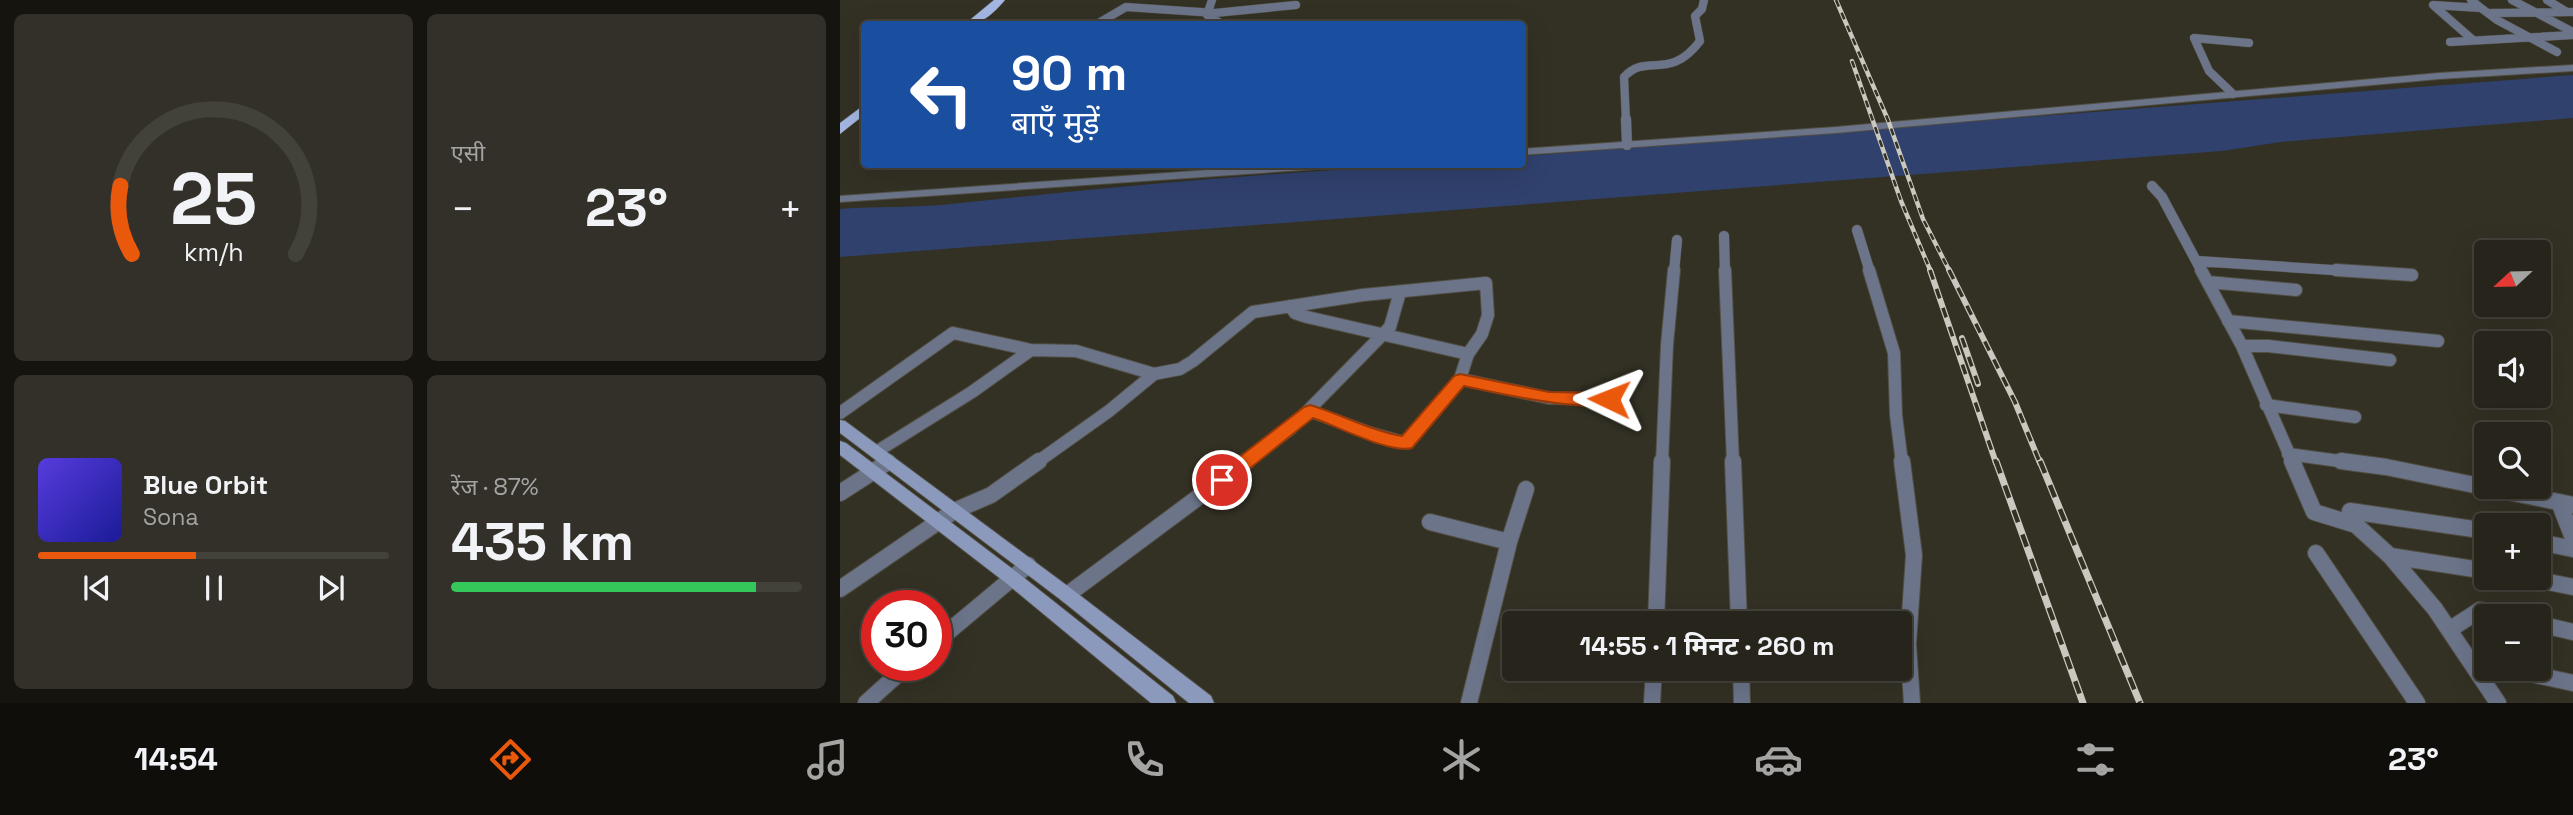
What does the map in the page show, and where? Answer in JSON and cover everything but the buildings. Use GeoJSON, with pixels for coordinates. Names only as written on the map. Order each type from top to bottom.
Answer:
{"type":"FeatureCollection","features":[{"type":"Feature","properties":{"kind":"main road"},"geometry":{"type":"LineString","coordinates":[[968,21],[984,10],[992,0]]}},
{"type":"Feature","properties":{"kind":"main road"},"geometry":{"type":"LineString","coordinates":[[975,21],[1000,0]]}},
{"type":"Feature","properties":{"kind":"main road"},"geometry":{"type":"LineString","coordinates":[[840,121],[861,103]]}},
{"type":"Feature","properties":{"kind":"main road"},"geometry":{"type":"LineString","coordinates":[[840,130],[861,112]]}},
{"type":"Feature","properties":{"kind":"main road"},"geometry":{"type":"LineString","coordinates":[[840,425],[1067,594],[1204,703]]}},
{"type":"Feature","properties":{"kind":"main road"},"geometry":{"type":"LineString","coordinates":[[840,447],[1012,578],[1166,703]]}},
{"type":"Feature","properties":{"kind":"street"},"geometry":{"type":"LineString","coordinates":[[1206,13],[1212,0]]}},
{"type":"Feature","properties":{"kind":"street"},"geometry":{"type":"LineString","coordinates":[[1627,145],[1624,77],[1627,72],[1637,67],[1671,65],[1685,61],[1700,41],[1695,16],[1702,9],[1704,0]]}},
{"type":"Feature","properties":{"kind":"street"},"geometry":{"type":"LineString","coordinates":[[2471,0],[2494,17],[2557,52]]}},
{"type":"Feature","properties":{"kind":"street"},"geometry":{"type":"LineString","coordinates":[[2512,0],[2573,34]]}},
{"type":"Feature","properties":{"kind":"street"},"geometry":{"type":"LineString","coordinates":[[2547,0],[2571,13]]}},
{"type":"Feature","properties":{"kind":"street"},"geometry":{"type":"LineString","coordinates":[[2431,2],[2482,8]]}},
{"type":"Feature","properties":{"kind":"street"},"geometry":{"type":"LineString","coordinates":[[2431,2],[2473,40]]}},
{"type":"Feature","properties":{"kind":"street"},"geometry":{"type":"LineString","coordinates":[[1102,21],[1126,7],[1206,13],[1298,3],[1293,17]]}},
{"type":"Feature","properties":{"kind":"street"},"geometry":{"type":"LineString","coordinates":[[1206,13],[1218,21]]}},
{"type":"Feature","properties":{"kind":"street"},"geometry":{"type":"LineString","coordinates":[[2494,17],[2571,13]]}},
{"type":"Feature","properties":{"kind":"street"},"geometry":{"type":"LineString","coordinates":[[2494,17],[2545,19]]}},
{"type":"Feature","properties":{"kind":"street"},"geometry":{"type":"LineString","coordinates":[[2450,42],[2573,34]]}},
{"type":"Feature","properties":{"kind":"street"},"geometry":{"type":"LineString","coordinates":[[2233,94],[2209,71],[2194,38],[2249,43]]}},
{"type":"Feature","properties":{"kind":"street"},"geometry":{"type":"LineString","coordinates":[[1526,152],[1836,131],[2439,76],[2573,68]]}},
{"type":"Feature","properties":{"kind":"street"},"geometry":{"type":"LineString","coordinates":[[840,199],[1289,168]]}},
{"type":"Feature","properties":{"kind":"street"},"geometry":{"type":"LineString","coordinates":[[2152,186],[2162,197],[2242,346],[2314,512],[2356,525]]}},
{"type":"Feature","properties":{"kind":"street"},"geometry":{"type":"LineString","coordinates":[[1857,230],[1894,353],[1896,415],[1914,555],[1908,645],[1912,703]]}},
{"type":"Feature","properties":{"kind":"street"},"geometry":{"type":"LineString","coordinates":[[1724,236],[1739,611]]}},
{"type":"Feature","properties":{"kind":"street"},"geometry":{"type":"LineString","coordinates":[[1656,611],[1667,345],[1677,240]]}},
{"type":"Feature","properties":{"kind":"street"},"geometry":{"type":"LineString","coordinates":[[2197,261],[2412,275]]}},
{"type":"Feature","properties":{"kind":"street"},"geometry":{"type":"LineString","coordinates":[[2208,282],[2296,290]]}},
{"type":"Feature","properties":{"kind":"street"},"geometry":{"type":"LineString","coordinates":[[840,413],[953,333],[1031,350],[1076,351],[1154,374],[1180,369],[1193,361],[1262,307],[1486,283],[1488,315],[1482,334],[1468,354],[1460,379],[1406,443],[1381,439],[1354,426],[1310,411]]}},
{"type":"Feature","properties":{"kind":"street"},"geometry":{"type":"LineString","coordinates":[[1067,594],[1289,430],[1310,411],[1390,327],[1400,292]]}},
{"type":"Feature","properties":{"kind":"street"},"geometry":{"type":"LineString","coordinates":[[1290,306],[1295,313],[1307,317],[1468,354]]}},
{"type":"Feature","properties":{"kind":"street"},"geometry":{"type":"LineString","coordinates":[[2228,321],[2438,341]]}},
{"type":"Feature","properties":{"kind":"street"},"geometry":{"type":"LineString","coordinates":[[2242,346],[2268,346],[2390,360]]}},
{"type":"Feature","properties":{"kind":"street"},"geometry":{"type":"LineString","coordinates":[[840,493],[873,472],[882,457],[1031,350]]}},
{"type":"Feature","properties":{"kind":"street"},"geometry":{"type":"LineString","coordinates":[[840,589],[954,511],[991,495],[1109,411],[1154,374]]}},
{"type":"Feature","properties":{"kind":"street"},"geometry":{"type":"LineString","coordinates":[[1460,379],[1549,398],[1609,399]]}},
{"type":"Feature","properties":{"kind":"street"},"geometry":{"type":"LineString","coordinates":[[2266,405],[2355,417]]}},
{"type":"Feature","properties":{"kind":"street"},"geometry":{"type":"LineString","coordinates":[[2288,454],[2386,467],[2566,504],[2573,538]]}},
{"type":"Feature","properties":{"kind":"street"},"geometry":{"type":"LineString","coordinates":[[1469,703],[1509,542],[1526,489]]}},
{"type":"Feature","properties":{"kind":"street"},"geometry":{"type":"LineString","coordinates":[[2474,528],[2350,511],[2356,525],[2390,556],[2474,658]]}},
{"type":"Feature","properties":{"kind":"street"},"geometry":{"type":"LineString","coordinates":[[1430,522],[1509,542]]}},
{"type":"Feature","properties":{"kind":"street"},"geometry":{"type":"LineString","coordinates":[[2551,544],[2573,549]]}},
{"type":"Feature","properties":{"kind":"street"},"geometry":{"type":"LineString","coordinates":[[2316,554],[2331,572],[2417,703]]}},
{"type":"Feature","properties":{"kind":"street"},"geometry":{"type":"LineString","coordinates":[[2390,556],[2474,569]]}},
{"type":"Feature","properties":{"kind":"street"},"geometry":{"type":"LineString","coordinates":[[952,629],[1028,565]]}},
{"type":"Feature","properties":{"kind":"street"},"geometry":{"type":"LineString","coordinates":[[2551,583],[2573,587]]}},
{"type":"Feature","properties":{"kind":"street"},"geometry":{"type":"LineString","coordinates":[[2449,630],[2474,614]]}},
{"type":"Feature","properties":{"kind":"street"},"geometry":{"type":"LineString","coordinates":[[2551,627],[2573,632]]}},
{"type":"Feature","properties":{"kind":"street"},"geometry":{"type":"LineString","coordinates":[[2551,679],[2572,684]]}},
{"type":"Feature","properties":{"kind":"street"},"geometry":{"type":"LineString","coordinates":[[866,703],[890,681]]}},
{"type":"Feature","properties":{"kind":"street"},"geometry":{"type":"LineString","coordinates":[[1653,703],[1654,681]]}},
{"type":"Feature","properties":{"kind":"street"},"geometry":{"type":"LineString","coordinates":[[1741,681],[1742,703]]}},
{"type":"Feature","properties":{"kind":"street"},"geometry":{"type":"LineString","coordinates":[[2487,681],[2498,703]]}},
{"type":"Feature","properties":{"kind":"water"},"geometry":{"type":"Polygon","coordinates":[[[2573,75],[2573,118],[2281,142],[2222,151],[840,257],[840,209],[937,205],[1308,172],[1379,168],[1526,168],[1526,156],[2573,75]]]}},
{"type":"Feature","properties":{"kind":"railway"},"geometry":{"type":"LineString","coordinates":[[1836,0],[1888,120],[1923,219],[1950,272]]}},
{"type":"Feature","properties":{"kind":"railway"},"geometry":{"type":"LineString","coordinates":[[1852,61],[1901,201],[1931,272]]}},
{"type":"Feature","properties":{"kind":"railway"},"geometry":{"type":"LineString","coordinates":[[1930,270],[1996,463]]}},
{"type":"Feature","properties":{"kind":"railway"},"geometry":{"type":"LineString","coordinates":[[1950,272],[2015,402],[2040,463]]}},
{"type":"Feature","properties":{"kind":"railway"},"geometry":{"type":"LineString","coordinates":[[1962,338],[1978,384]]}},
{"type":"Feature","properties":{"kind":"railway"},"geometry":{"type":"LineString","coordinates":[[1996,461],[2083,703]]}},
{"type":"Feature","properties":{"kind":"railway"},"geometry":{"type":"LineString","coordinates":[[2040,461],[2140,703]]}},
{"type":"Feature","properties":{"kind":"route"},"geometry":{"type":"LineString","coordinates":[[1222,480],[1310,411],[1354,426],[1381,439],[1406,443],[1460,379],[1549,398],[1609,399]]}}]}
